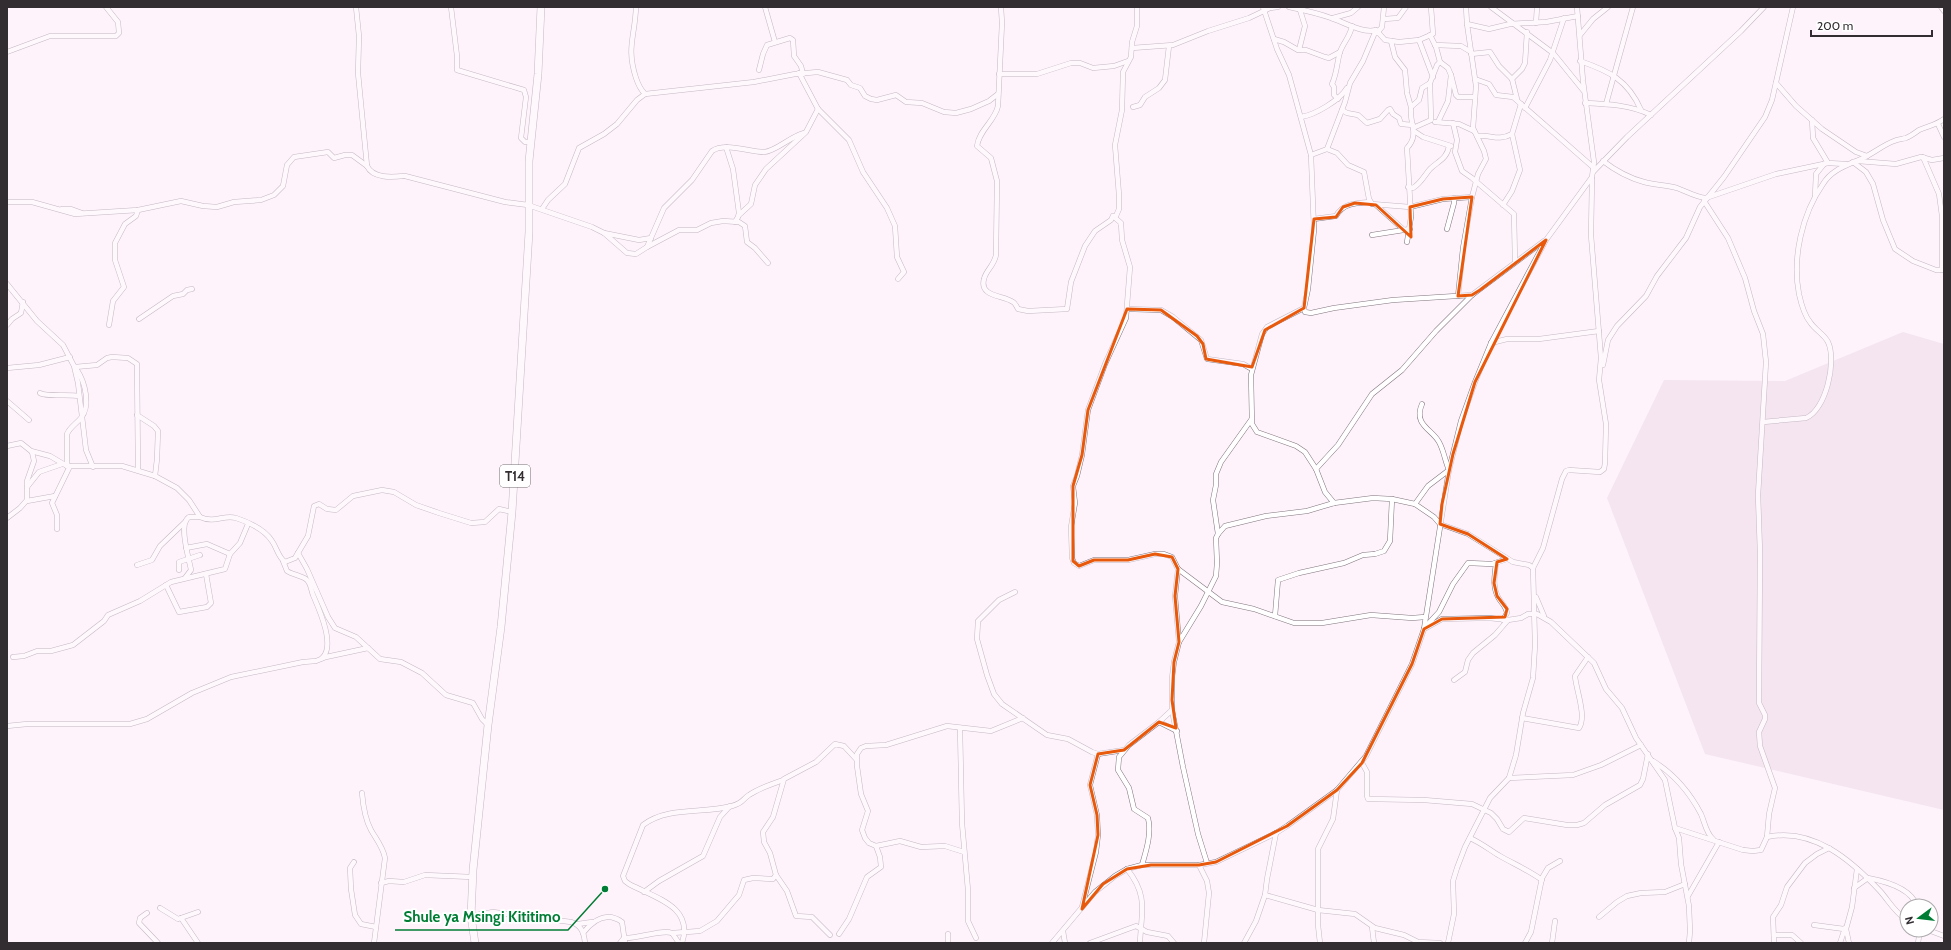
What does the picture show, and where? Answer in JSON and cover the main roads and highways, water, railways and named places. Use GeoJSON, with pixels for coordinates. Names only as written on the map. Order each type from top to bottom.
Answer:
{"type":"FeatureCollection","features":[{"type":"Feature","properties":{"kind":"highway","name":"T14"},"geometry":{"type":"LineString","coordinates":[[474,943],[471,916],[472,877],[488,725],[501,627],[512,512],[528,253],[528,205],[531,142],[538,74],[541,7]]}},
{"type":"Feature","properties":{"kind":"place","name":"Shule ya Msingi Kititimo"},"geometry":{"type":"Point","coordinates":[605,889]}}]}
